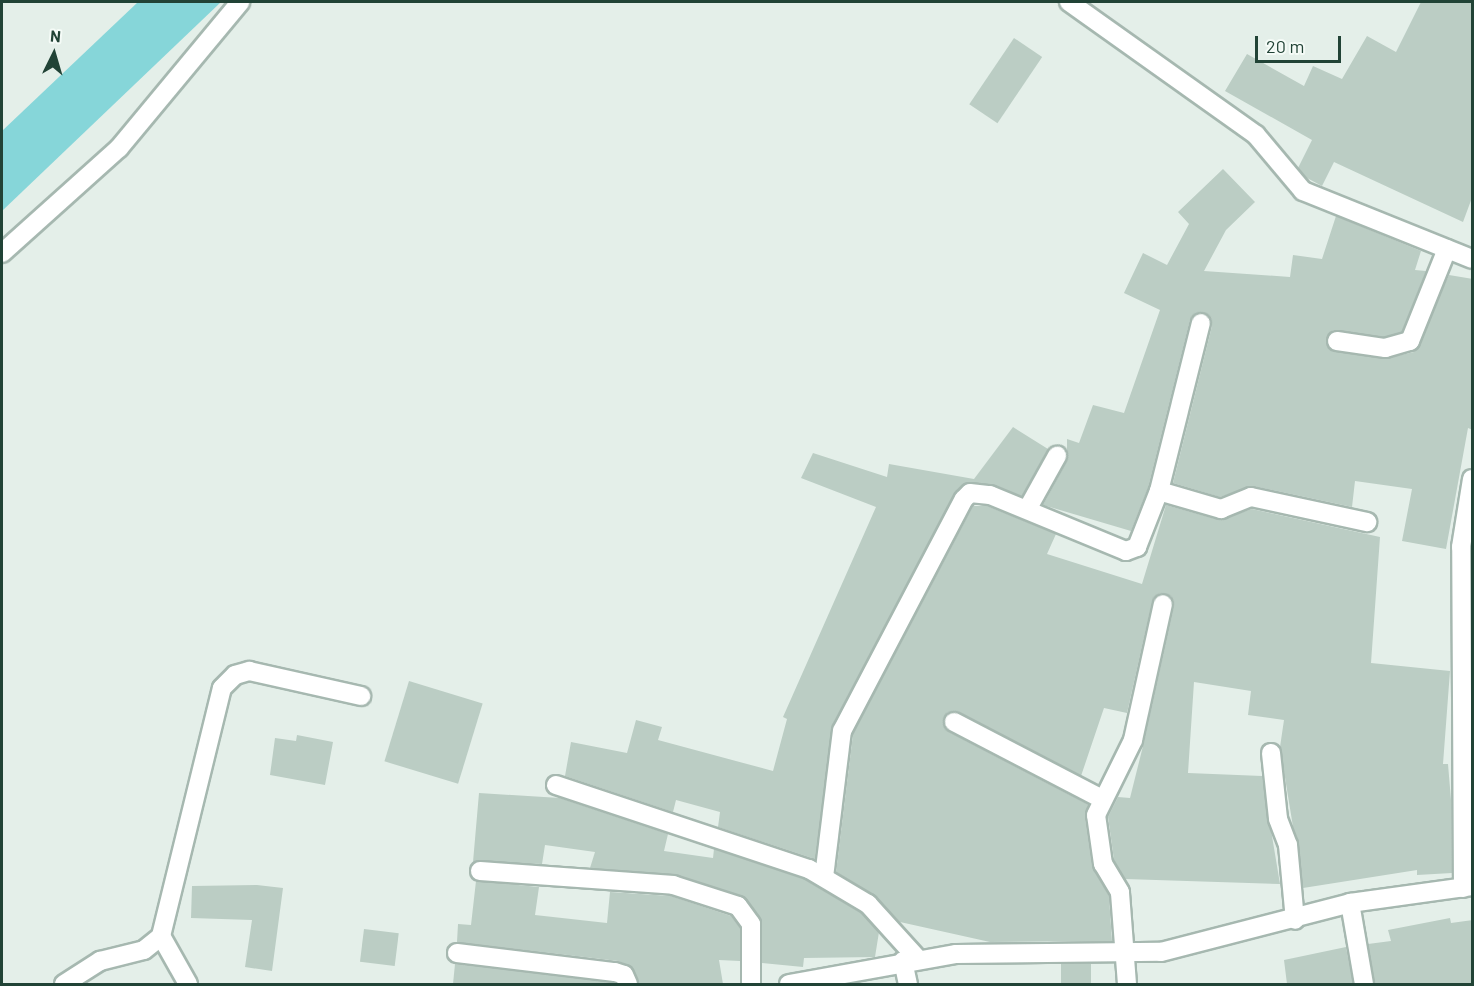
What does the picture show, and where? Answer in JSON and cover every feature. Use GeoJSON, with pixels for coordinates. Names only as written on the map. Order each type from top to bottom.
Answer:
{"type":"FeatureCollection","features":[{"type":"Feature","properties":{"kind":"street"},"geometry":{"type":"LineString","coordinates":[[2,253],[119,148],[240,2]]}},
{"type":"Feature","properties":{"kind":"street"},"geometry":{"type":"LineString","coordinates":[[1069,2],[1256,135],[1303,191],[1473,259]]}},
{"type":"Feature","properties":{"kind":"street"},"geometry":{"type":"LineString","coordinates":[[1337,341],[1385,348],[1410,341],[1447,249]]}},
{"type":"Feature","properties":{"kind":"street"},"geometry":{"type":"LineString","coordinates":[[824,877],[842,731],[963,499],[981,492],[1028,508],[1126,551],[1144,537],[1159,491],[1201,323]]}},
{"type":"Feature","properties":{"kind":"street"},"geometry":{"type":"LineString","coordinates":[[1028,508],[1057,456]]}},
{"type":"Feature","properties":{"kind":"street"},"geometry":{"type":"LineString","coordinates":[[789,984],[909,959],[1161,952],[1295,920],[1350,903],[1468,887],[1461,547],[1473,479]]}},
{"type":"Feature","properties":{"kind":"street"},"geometry":{"type":"LineString","coordinates":[[1159,491],[1221,509],[1251,497],[1367,522]]}},
{"type":"Feature","properties":{"kind":"street"},"geometry":{"type":"LineString","coordinates":[[1127,984],[1129,954],[1120,892],[1102,864],[1095,832],[1100,798],[1133,740],[1163,604]]}},
{"type":"Feature","properties":{"kind":"street"},"geometry":{"type":"LineString","coordinates":[[63,984],[100,961],[144,951],[161,936],[222,688],[235,675],[249,671],[361,696]]}},
{"type":"Feature","properties":{"kind":"street"},"geometry":{"type":"LineString","coordinates":[[954,722],[1100,798]]}},
{"type":"Feature","properties":{"kind":"street"},"geometry":{"type":"LineString","coordinates":[[1271,753],[1278,819],[1288,845],[1295,920]]}},
{"type":"Feature","properties":{"kind":"street"},"geometry":{"type":"LineString","coordinates":[[556,785],[824,877],[868,904],[909,959],[908,984]]}},
{"type":"Feature","properties":{"kind":"street"},"geometry":{"type":"LineString","coordinates":[[480,871],[674,885],[738,906],[750,924],[751,984]]}},
{"type":"Feature","properties":{"kind":"street"},"geometry":{"type":"LineString","coordinates":[[1350,903],[1364,984]]}},
{"type":"Feature","properties":{"kind":"street"},"geometry":{"type":"LineString","coordinates":[[161,936],[188,984]]}},
{"type":"Feature","properties":{"kind":"street"},"geometry":{"type":"LineString","coordinates":[[457,953],[615,972],[624,975],[628,984]]}},
{"type":"Feature","properties":{"kind":"water"},"geometry":{"type":"Polygon","coordinates":[[[138,2],[221,2],[2,211],[2,131],[138,2]]]}},
{"type":"Feature","properties":{"kind":"building"},"geometry":{"type":"Polygon","coordinates":[[[1421,2],[1473,2],[1473,195],[1463,222],[1334,162],[1322,186],[1307,178],[1298,168],[1312,140],[1225,91],[1247,54],[1304,86],[1313,66],[1342,79],[1367,36],[1396,52],[1421,2]]]}},
{"type":"Feature","properties":{"kind":"building"},"geometry":{"type":"Polygon","coordinates":[[[1014,38],[1042,57],[997,123],[969,104],[1014,38]]]}},
{"type":"Feature","properties":{"kind":"building"},"geometry":{"type":"Polygon","coordinates":[[[1223,169],[1255,202],[1226,230],[1204,271],[1290,277],[1293,255],[1322,259],[1336,216],[1421,251],[1415,270],[1426,271],[1402,332],[1384,337],[1333,330],[1326,339],[1331,350],[1384,359],[1414,352],[1449,275],[1473,279],[1473,430],[1468,428],[1446,549],[1402,541],[1412,489],[1355,481],[1352,507],[1253,486],[1220,497],[1173,483],[1212,326],[1203,312],[1190,320],[1148,488],[1131,531],[1043,505],[1067,461],[1067,439],[1079,443],[1093,405],[1124,413],[1160,310],[1124,293],[1143,253],[1167,265],[1189,224],[1178,212],[1223,169]]]}},
{"type":"Feature","properties":{"kind":"building"},"geometry":{"type":"Polygon","coordinates":[[[1013,427],[1048,449],[1022,496],[971,482],[954,494],[832,726],[815,859],[718,827],[720,812],[676,800],[673,812],[565,776],[571,742],[627,753],[636,720],[662,727],[658,740],[773,771],[787,719],[783,717],[876,507],[801,478],[813,453],[887,477],[889,464],[974,479],[1013,427]]]}},
{"type":"Feature","properties":{"kind":"building"},"geometry":{"type":"Polygon","coordinates":[[[1166,505],[1219,520],[1252,509],[1380,537],[1371,663],[1450,671],[1443,764],[1448,764],[1451,800],[1452,873],[1417,875],[1417,870],[1303,888],[1280,747],[1284,720],[1248,715],[1251,691],[1194,682],[1188,773],[1262,776],[1280,884],[1125,879],[1114,860],[1108,817],[1118,797],[1130,798],[1144,742],[1174,606],[1171,596],[1160,593],[1152,602],[1127,713],[1104,708],[1081,776],[959,712],[948,712],[943,722],[949,732],[1089,805],[1085,817],[1092,866],[1109,896],[1112,941],[990,942],[900,922],[874,895],[836,872],[853,734],[973,506],[987,506],[1056,534],[1047,554],[1142,584],[1166,505]]]}},
{"type":"Feature","properties":{"kind":"building"},"geometry":{"type":"Polygon","coordinates":[[[409,681],[483,704],[458,784],[384,761],[409,681]]]}},
{"type":"Feature","properties":{"kind":"building"},"geometry":{"type":"Polygon","coordinates":[[[297,735],[333,742],[325,785],[270,775],[275,738],[296,741],[297,735]]]}},
{"type":"Feature","properties":{"kind":"building"},"geometry":{"type":"Polygon","coordinates":[[[479,793],[560,798],[668,834],[664,851],[713,858],[714,849],[804,879],[861,913],[879,932],[875,957],[804,958],[803,967],[762,963],[762,923],[742,896],[674,874],[590,868],[595,852],[545,845],[542,864],[473,862],[479,793]]]}},
{"type":"Feature","properties":{"kind":"building"},"geometry":{"type":"Polygon","coordinates":[[[476,881],[539,887],[535,915],[607,923],[610,892],[671,896],[731,916],[740,928],[740,961],[719,960],[723,984],[639,984],[632,967],[618,961],[457,942],[458,924],[471,925],[476,881]]]}},
{"type":"Feature","properties":{"kind":"building"},"geometry":{"type":"Polygon","coordinates":[[[257,885],[283,888],[272,971],[245,967],[252,920],[191,918],[192,886],[257,885]]]}},
{"type":"Feature","properties":{"kind":"building"},"geometry":{"type":"Polygon","coordinates":[[[1450,918],[1451,923],[1473,920],[1473,984],[1375,984],[1368,944],[1391,941],[1388,930],[1450,918]]]}},
{"type":"Feature","properties":{"kind":"building"},"geometry":{"type":"Polygon","coordinates":[[[364,929],[399,933],[395,966],[360,962],[364,929]]]}},
{"type":"Feature","properties":{"kind":"building"},"geometry":{"type":"Polygon","coordinates":[[[1346,947],[1353,984],[1287,984],[1284,960],[1346,947]]]}},
{"type":"Feature","properties":{"kind":"building"},"geometry":{"type":"Polygon","coordinates":[[[455,964],[613,983],[616,984],[453,984],[455,964]]]}},
{"type":"Feature","properties":{"kind":"building"},"geometry":{"type":"Polygon","coordinates":[[[1061,964],[1091,964],[1091,984],[1061,984],[1061,964]]]}}]}
